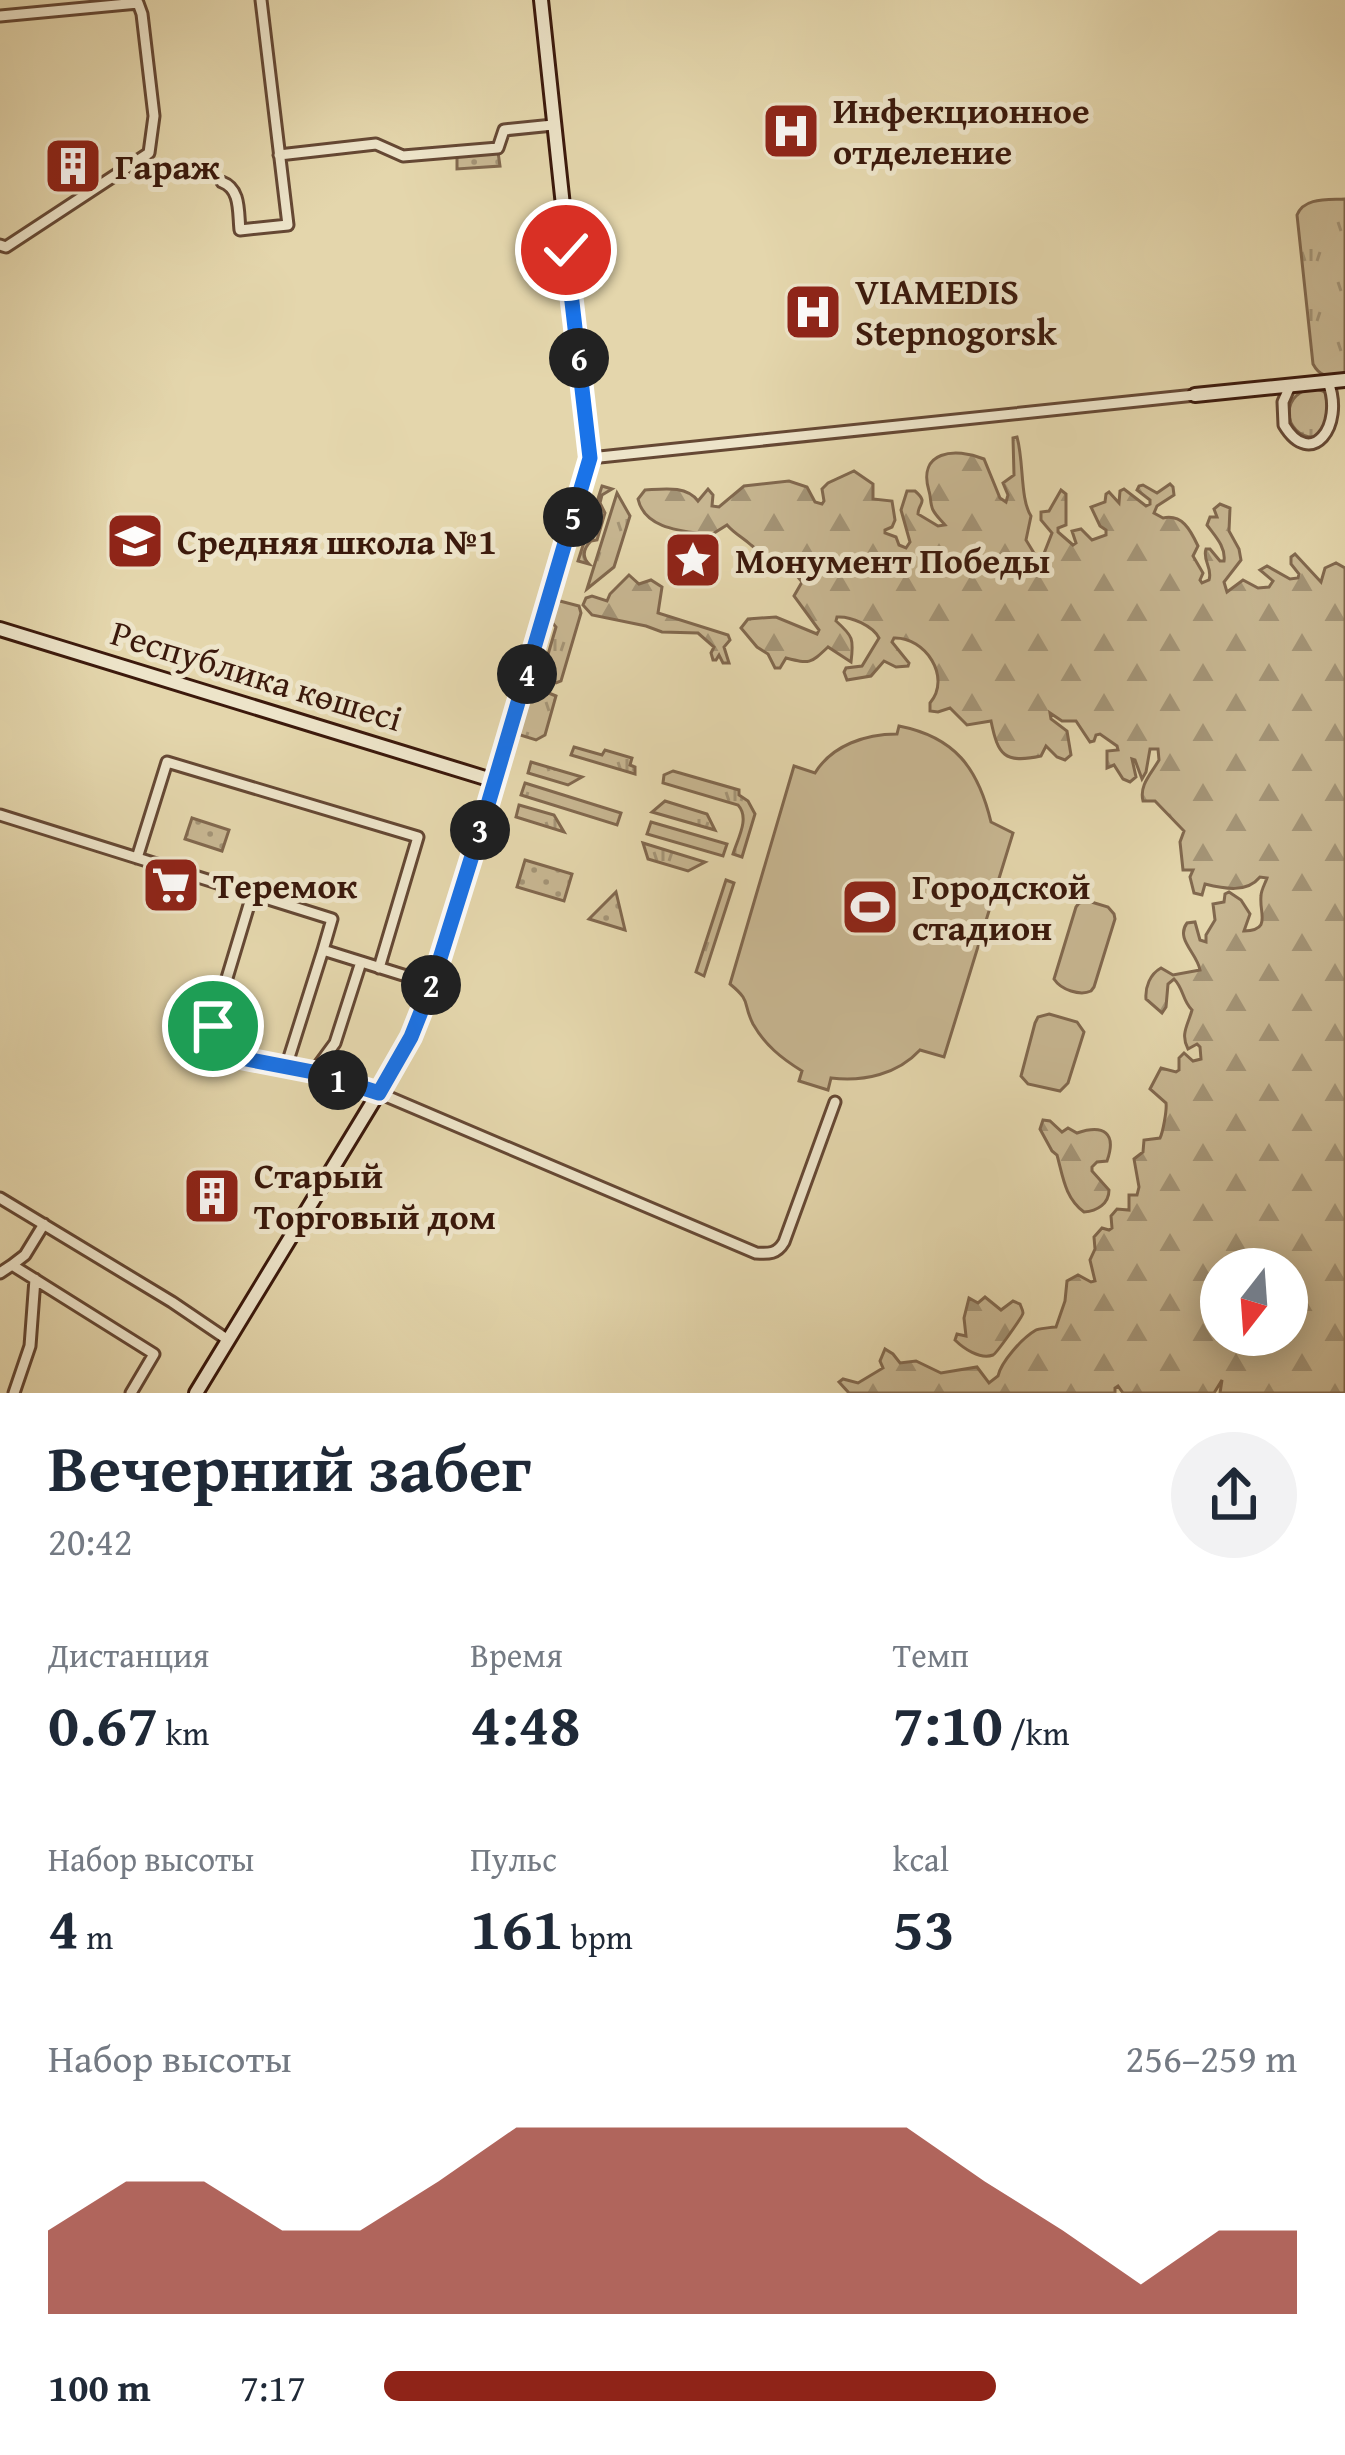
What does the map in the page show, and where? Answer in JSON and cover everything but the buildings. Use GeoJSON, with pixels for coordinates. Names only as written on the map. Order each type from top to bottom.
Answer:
{"type":"FeatureCollection","features":[{"type":"Feature","properties":{"kind":"street"},"geometry":{"type":"LineString","coordinates":[[33,0],[34,13]]}},
{"type":"Feature","properties":{"kind":"street"},"geometry":{"type":"LineString","coordinates":[[222,182],[236,193],[240,230],[288,225],[261,0]]}},
{"type":"Feature","properties":{"kind":"street"},"geometry":{"type":"LineString","coordinates":[[196,1393],[411,1037],[495,781],[590,458],[541,0]]}},
{"type":"Feature","properties":{"kind":"street"},"geometry":{"type":"LineString","coordinates":[[0,16],[138,3],[154,116],[149,153],[1,247]]}},
{"type":"Feature","properties":{"kind":"street"},"geometry":{"type":"LineString","coordinates":[[279,154],[376,144],[403,156],[498,148],[504,130],[553,125]]}},
{"type":"Feature","properties":{"kind":"street"},"geometry":{"type":"LineString","coordinates":[[590,458],[1345,380]]}},
{"type":"Feature","properties":{"kind":"street"},"geometry":{"type":"LineString","coordinates":[[1290,386],[1283,402],[1283,425],[1297,440],[1314,443],[1332,437],[1342,422],[1342,404],[1328,382]]}},
{"type":"Feature","properties":{"kind":"street","name":"Республика көшесі"},"geometry":{"type":"LineString","coordinates":[[0,629],[495,781]]}},
{"type":"Feature","properties":{"kind":"street"},"geometry":{"type":"LineString","coordinates":[[137,858],[166,762],[418,837],[379,968]]}},
{"type":"Feature","properties":{"kind":"street"},"geometry":{"type":"LineString","coordinates":[[0,815],[332,919],[286,1067]]}},
{"type":"Feature","properties":{"kind":"street"},"geometry":{"type":"LineString","coordinates":[[205,1051],[252,895]]}},
{"type":"Feature","properties":{"kind":"street"},"geometry":{"type":"LineString","coordinates":[[323,950],[432,984]]}},
{"type":"Feature","properties":{"kind":"street"},"geometry":{"type":"LineString","coordinates":[[313,1072],[335,1043],[361,962]]}},
{"type":"Feature","properties":{"kind":"street"},"geometry":{"type":"LineString","coordinates":[[188,1047],[313,1072],[379,1093],[756,1253],[779,1250],[792,1228],[836,1102]]}},
{"type":"Feature","properties":{"kind":"street"},"geometry":{"type":"LineString","coordinates":[[0,1198],[228,1340]]}},
{"type":"Feature","properties":{"kind":"street"},"geometry":{"type":"LineString","coordinates":[[0,1273],[26,1255],[44,1224]]}},
{"type":"Feature","properties":{"kind":"street"},"geometry":{"type":"LineString","coordinates":[[12,1265],[154,1354],[131,1393]]}},
{"type":"Feature","properties":{"kind":"street"},"geometry":{"type":"LineString","coordinates":[[14,1393],[30,1346],[35,1279]]}},
{"type":"Feature","properties":{"kind":"green space"},"geometry":{"type":"Polygon","coordinates":[[[498,152],[500,166],[457,169],[457,155],[498,152]]]}},
{"type":"Feature","properties":{"kind":"green space"},"geometry":{"type":"Polygon","coordinates":[[[1345,199],[1345,375],[1330,376],[1313,364],[1297,215],[1311,202],[1345,199]]]}},
{"type":"Feature","properties":{"kind":"green space"},"geometry":{"type":"Polygon","coordinates":[[[1313,389],[1330,396],[1337,413],[1330,430],[1313,437],[1296,430],[1289,413],[1296,396],[1313,389]]]}},
{"type":"Feature","properties":{"kind":"green space"},"geometry":{"type":"Polygon","coordinates":[[[1017,437],[1031,516],[1026,540],[1037,558],[1043,556],[1052,533],[1041,520],[1041,512],[1049,511],[1061,490],[1066,494],[1066,525],[1058,532],[1073,545],[1072,531],[1081,529],[1092,540],[1106,535],[1091,507],[1105,502],[1109,492],[1119,503],[1124,489],[1146,506],[1150,500],[1137,490],[1139,486],[1157,493],[1170,484],[1174,495],[1154,513],[1175,518],[1188,529],[1198,546],[1193,556],[1203,573],[1202,583],[1210,576],[1206,549],[1224,561],[1222,546],[1207,525],[1210,517],[1217,517],[1214,509],[1220,504],[1230,508],[1229,531],[1241,560],[1224,582],[1227,592],[1243,580],[1258,588],[1269,587],[1273,581],[1260,570],[1267,566],[1290,579],[1298,578],[1291,564],[1295,554],[1321,582],[1325,568],[1336,563],[1345,568],[1345,1393],[1220,1393],[1222,1380],[1214,1393],[1123,1393],[1118,1386],[1115,1393],[849,1393],[839,1382],[858,1383],[883,1368],[880,1361],[885,1349],[900,1363],[916,1361],[941,1373],[977,1367],[989,1383],[1025,1339],[1036,1330],[1056,1327],[1067,1281],[1078,1275],[1095,1281],[1090,1260],[1094,1237],[1102,1228],[1112,1228],[1111,1216],[1117,1209],[1129,1210],[1129,1195],[1137,1195],[1134,1159],[1143,1152],[1144,1140],[1160,1138],[1164,1121],[1166,1103],[1150,1089],[1161,1068],[1176,1072],[1184,1053],[1193,1061],[1201,1059],[1197,1044],[1188,1049],[1186,1044],[1192,1010],[1177,983],[1174,979],[1168,984],[1162,1013],[1146,999],[1149,981],[1161,968],[1173,975],[1200,970],[1184,929],[1195,922],[1200,940],[1206,942],[1215,920],[1213,904],[1224,902],[1229,892],[1250,914],[1244,931],[1258,928],[1267,878],[1235,888],[1205,884],[1202,895],[1194,893],[1193,870],[1183,870],[1180,842],[1184,831],[1155,801],[1143,801],[1144,785],[1159,760],[1158,749],[1150,749],[1142,779],[1132,759],[1136,777],[1130,782],[1114,765],[1107,768],[1107,751],[1118,750],[1117,746],[1100,734],[1090,742],[1076,721],[1062,721],[1050,713],[1067,731],[1071,755],[1065,760],[1046,746],[1041,756],[1011,757],[1000,749],[991,721],[967,725],[950,708],[930,711],[938,682],[936,671],[925,651],[905,639],[892,642],[908,666],[884,661],[871,676],[847,680],[846,668],[862,666],[879,638],[861,623],[837,617],[851,638],[851,662],[828,647],[809,661],[786,658],[775,668],[768,654],[741,628],[748,619],[776,617],[817,634],[819,630],[794,596],[802,582],[798,577],[767,560],[727,525],[711,535],[667,527],[649,517],[638,499],[645,490],[667,489],[687,492],[698,501],[708,489],[712,506],[719,507],[744,486],[789,481],[807,487],[815,502],[822,504],[822,489],[854,471],[873,484],[873,499],[892,501],[895,520],[885,533],[906,548],[910,542],[901,510],[907,491],[921,498],[918,514],[945,525],[931,503],[927,478],[933,460],[951,453],[984,459],[1006,502],[1003,483],[1014,475],[1013,438],[1017,437]]]}},
{"type":"Feature","properties":{"kind":"green space"},"geometry":{"type":"Polygon","coordinates":[[[602,486],[612,489],[602,495],[605,513],[597,540],[585,550],[589,564],[578,561],[602,486]]]}},
{"type":"Feature","properties":{"kind":"green space"},"geometry":{"type":"Polygon","coordinates":[[[617,493],[630,516],[614,567],[587,589],[617,493]]]}},
{"type":"Feature","properties":{"kind":"green space"},"geometry":{"type":"Polygon","coordinates":[[[629,575],[639,584],[651,580],[662,587],[658,613],[728,635],[724,647],[729,663],[723,663],[719,655],[713,660],[714,647],[698,633],[662,632],[592,615],[583,605],[592,596],[607,601],[629,575]]]}},
{"type":"Feature","properties":{"kind":"green space"},"geometry":{"type":"Polygon","coordinates":[[[556,600],[579,606],[581,613],[561,681],[556,683],[535,671],[538,661],[547,658],[556,627],[550,620],[556,600]]]}},
{"type":"Feature","properties":{"kind":"green space"},"geometry":{"type":"Polygon","coordinates":[[[534,687],[556,696],[545,735],[536,740],[517,734],[534,687]]]}},
{"type":"Feature","properties":{"kind":"green space"},"geometry":{"type":"Polygon","coordinates":[[[899,726],[935,738],[961,758],[979,786],[991,822],[1013,833],[944,1057],[920,1050],[880,1074],[831,1078],[828,1090],[799,1081],[802,1071],[763,1038],[744,999],[730,984],[794,766],[815,773],[840,748],[897,734],[899,726]]]}},
{"type":"Feature","properties":{"kind":"green space"},"geometry":{"type":"Polygon","coordinates":[[[574,747],[632,758],[635,774],[571,755],[574,747]]]}},
{"type":"Feature","properties":{"kind":"green space"},"geometry":{"type":"Polygon","coordinates":[[[531,762],[582,777],[568,785],[528,773],[531,762]]]}},
{"type":"Feature","properties":{"kind":"green space"},"geometry":{"type":"Polygon","coordinates":[[[673,771],[739,790],[748,801],[755,814],[742,857],[733,854],[743,822],[738,805],[663,783],[664,775],[673,771]]]}},
{"type":"Feature","properties":{"kind":"green space"},"geometry":{"type":"Polygon","coordinates":[[[525,783],[621,813],[617,825],[521,795],[525,783]]]}},
{"type":"Feature","properties":{"kind":"green space"},"geometry":{"type":"Polygon","coordinates":[[[665,801],[707,814],[715,830],[652,812],[665,801]]]}},
{"type":"Feature","properties":{"kind":"green space"},"geometry":{"type":"Polygon","coordinates":[[[519,805],[554,815],[564,832],[516,817],[519,805]]]}},
{"type":"Feature","properties":{"kind":"green space"},"geometry":{"type":"Polygon","coordinates":[[[192,818],[229,830],[222,851],[185,839],[192,818]]]}},
{"type":"Feature","properties":{"kind":"green space"},"geometry":{"type":"Polygon","coordinates":[[[651,822],[727,844],[723,856],[647,834],[651,822]]]}},
{"type":"Feature","properties":{"kind":"green space"},"geometry":{"type":"Polygon","coordinates":[[[643,843],[705,862],[688,871],[648,859],[643,843]]]}},
{"type":"Feature","properties":{"kind":"green space"},"geometry":{"type":"Polygon","coordinates":[[[525,860],[572,874],[564,901],[517,887],[525,860]]]}},
{"type":"Feature","properties":{"kind":"green space"},"geometry":{"type":"Polygon","coordinates":[[[726,880],[734,883],[704,976],[696,972],[726,880]]]}},
{"type":"Feature","properties":{"kind":"green space"},"geometry":{"type":"Polygon","coordinates":[[[616,892],[625,930],[589,919],[616,892]]]}},
{"type":"Feature","properties":{"kind":"green space"},"geometry":{"type":"Polygon","coordinates":[[[1088,901],[1108,907],[1115,919],[1094,987],[1076,992],[1054,979],[1076,907],[1088,901]]]}},
{"type":"Feature","properties":{"kind":"green space"},"geometry":{"type":"Polygon","coordinates":[[[1049,1014],[1077,1022],[1084,1032],[1068,1083],[1060,1091],[1028,1084],[1021,1076],[1035,1023],[1049,1014]]]}},
{"type":"Feature","properties":{"kind":"green space"},"geometry":{"type":"Polygon","coordinates":[[[1043,1120],[1062,1132],[1068,1128],[1077,1133],[1094,1130],[1109,1137],[1107,1161],[1092,1167],[1109,1190],[1101,1206],[1084,1212],[1073,1200],[1057,1155],[1040,1129],[1043,1120]]]}},
{"type":"Feature","properties":{"kind":"green space"},"geometry":{"type":"Polygon","coordinates":[[[985,1297],[1001,1310],[1013,1301],[1023,1313],[988,1356],[955,1340],[957,1334],[966,1336],[969,1298],[978,1303],[985,1297]]]}},
{"type":"Feature","properties":{"kind":"place","name":"Инфекционное отделение"},"geometry":{"type":"Point","coordinates":[791,131]}},
{"type":"Feature","properties":{"kind":"place","name":"Гараж"},"geometry":{"type":"Point","coordinates":[73,166]}},
{"type":"Feature","properties":{"kind":"place","name":"VIAMEDIS Stepnogorsk"},"geometry":{"type":"Point","coordinates":[813,312]}},
{"type":"Feature","properties":{"kind":"place","name":"Средняя школа №1"},"geometry":{"type":"Point","coordinates":[135,541]}},
{"type":"Feature","properties":{"kind":"place","name":"Монумент Победы"},"geometry":{"type":"Point","coordinates":[693,560]}},
{"type":"Feature","properties":{"kind":"place","name":"Теремок"},"geometry":{"type":"Point","coordinates":[171,885]}},
{"type":"Feature","properties":{"kind":"place","name":"Городской стадион"},"geometry":{"type":"Point","coordinates":[870,907]}},
{"type":"Feature","properties":{"kind":"place","name":"Старый Торговый дом"},"geometry":{"type":"Point","coordinates":[212,1196]}},
{"type":"Feature","properties":{"kind":"route"},"geometry":{"type":"LineString","coordinates":[[213,1026],[205,1051],[313,1072],[379,1093],[411,1037],[486,811],[590,458],[566,250]]}}]}
